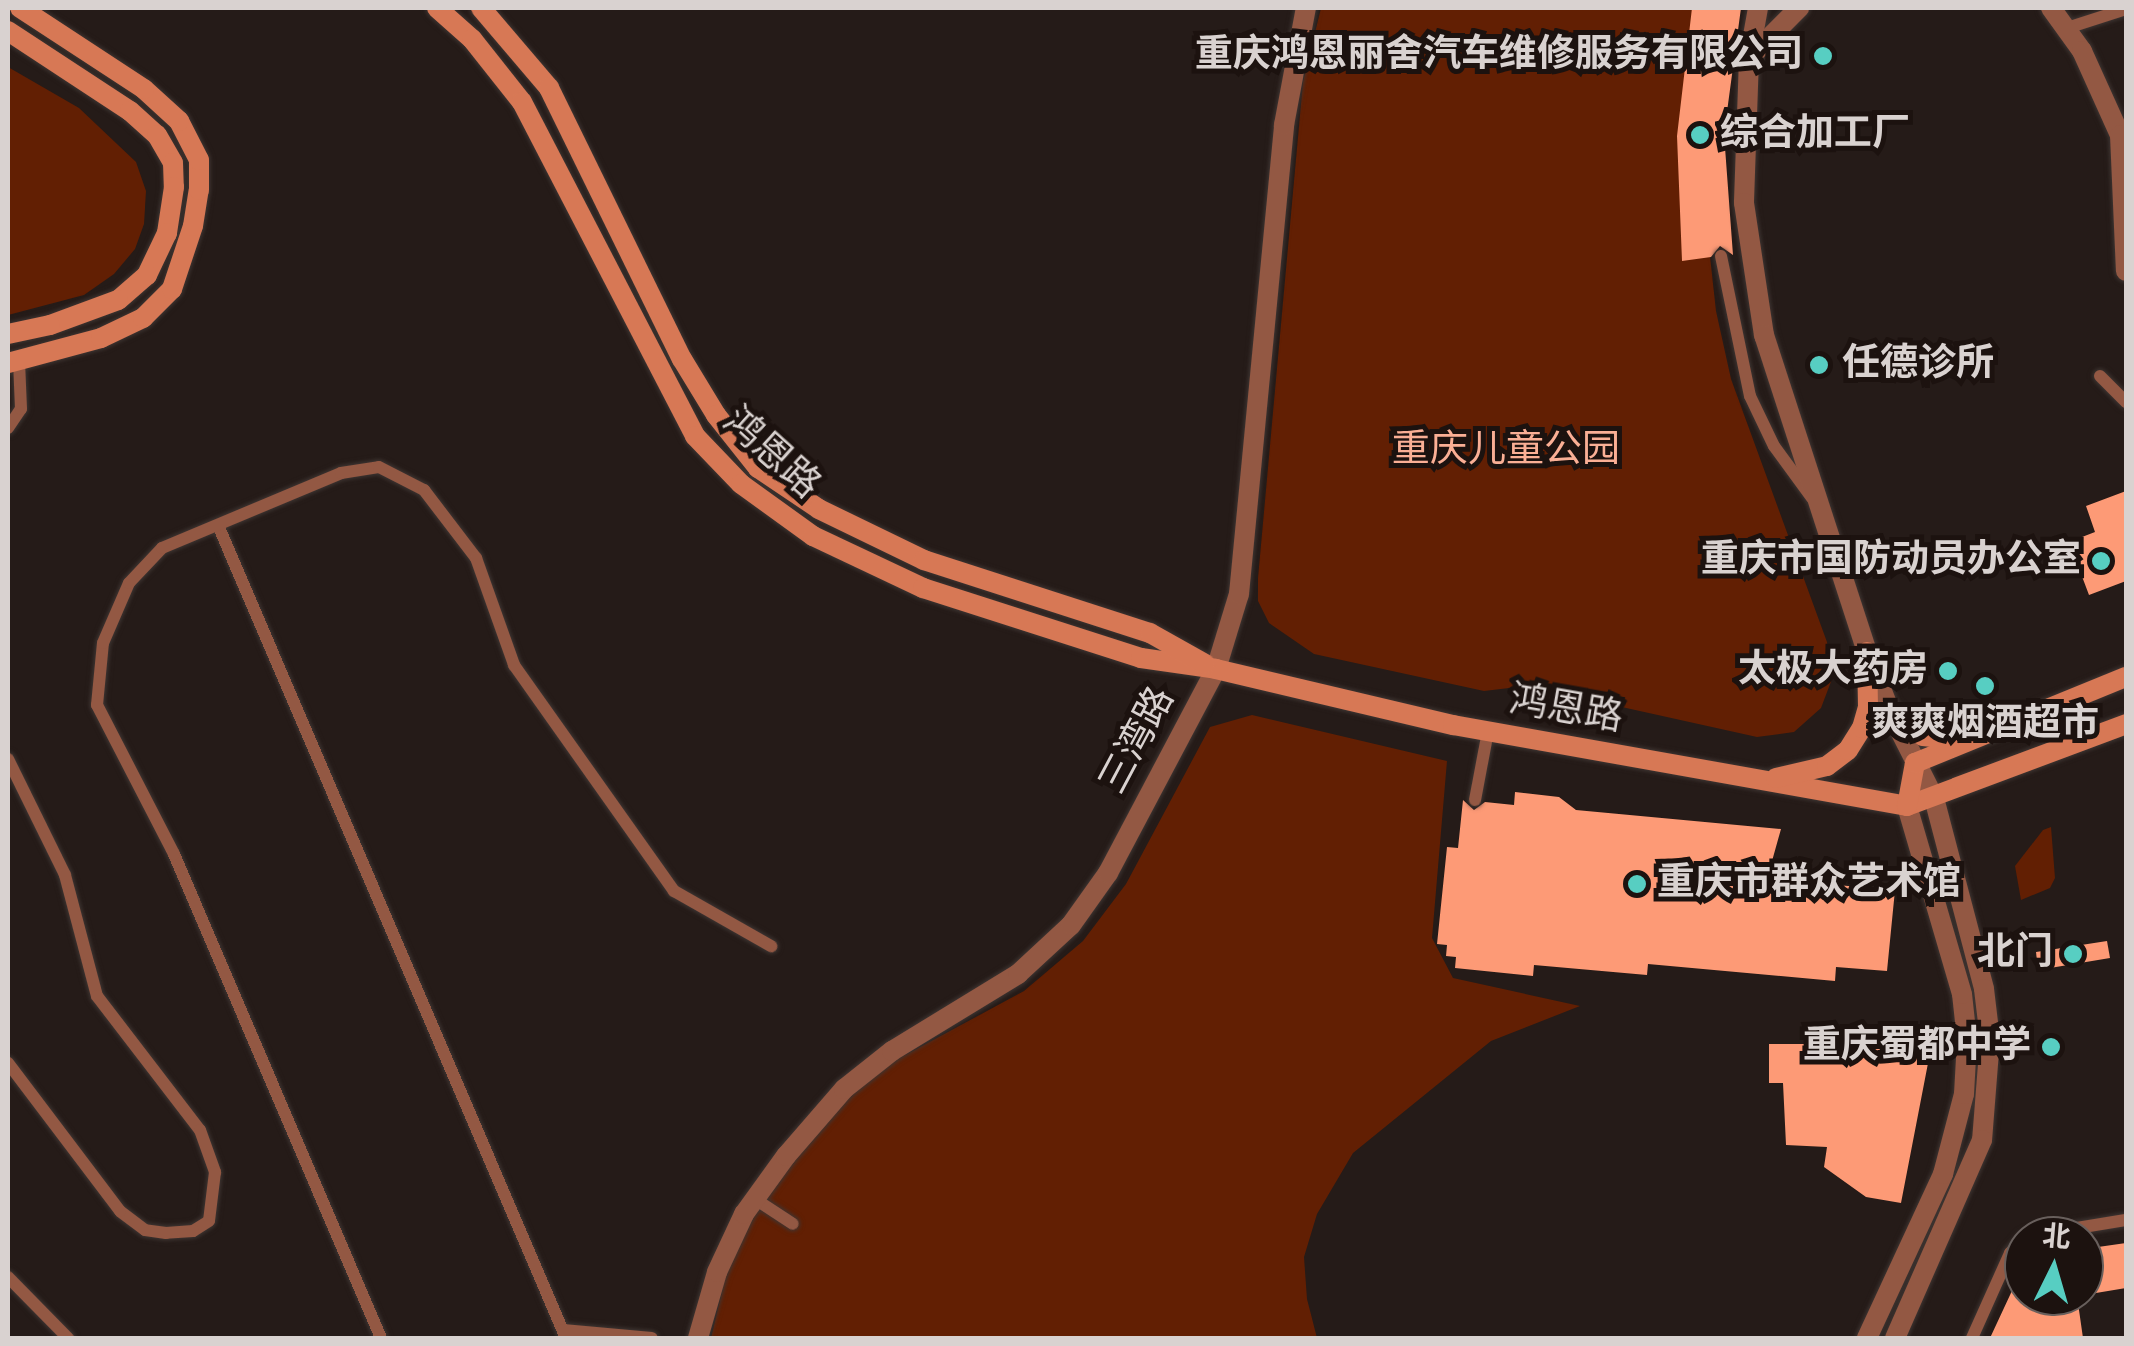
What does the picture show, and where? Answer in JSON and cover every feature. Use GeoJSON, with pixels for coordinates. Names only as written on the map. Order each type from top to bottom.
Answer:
{"type":"FeatureCollection","features":[{"type":"Feature","properties":{"kind":"main road"},"geometry":{"type":"LineString","coordinates":[[13,362],[101,338],[143,318],[172,289],[194,226],[199,190],[198,160],[179,121],[144,89],[20,8]]}},
{"type":"Feature","properties":{"kind":"main road","name":"鸿恩路"},"geometry":{"type":"LineString","coordinates":[[437,8],[472,40],[522,102],[660,375],[695,436],[741,484],[813,536],[923,588],[1141,658],[1216,670],[1488,732],[1907,806],[2126,724]]}},
{"type":"Feature","properties":{"kind":"main road","name":"鸿恩路"},"geometry":{"type":"LineString","coordinates":[[481,8],[549,88],[682,359],[716,415],[758,468],[819,509],[924,560],[1150,633],[1216,670]]}},
{"type":"Feature","properties":{"kind":"main road"},"geometry":{"type":"LineString","coordinates":[[8,31],[130,110],[157,135],[173,163],[174,175],[167,233],[147,275],[118,300],[50,325],[8,334]]}},
{"type":"Feature","properties":{"kind":"main road"},"geometry":{"type":"LineString","coordinates":[[1749,780],[1796,777],[1827,766],[1848,750],[1862,728],[1868,708],[1868,652]]}},
{"type":"Feature","properties":{"kind":"main road"},"geometry":{"type":"LineString","coordinates":[[1907,806],[1916,763],[2126,677]]}},
{"type":"Feature","properties":{"kind":"main road"},"geometry":{"type":"LineString","coordinates":[[1889,709],[1923,736],[1972,739]]}},
{"type":"Feature","properties":{"kind":"street","name":"三湾路"},"geometry":{"type":"LineString","coordinates":[[698,1338],[716,1272],[755,1199],[844,1089],[892,1051],[1018,974],[1070,925],[1108,873],[1216,670],[1238,594],[1284,125],[1306,8]]}},
{"type":"Feature","properties":{"kind":"street"},"geometry":{"type":"LineString","coordinates":[[1758,8],[1749,58],[1744,203],[1752,270],[1785,408],[1868,652],[1889,709],[1934,798],[1984,989],[1990,1039],[1982,1140],[1895,1338]]}},
{"type":"Feature","properties":{"kind":"street"},"geometry":{"type":"LineString","coordinates":[[1749,58],[1799,8]]}},
{"type":"Feature","properties":{"kind":"street"},"geometry":{"type":"LineString","coordinates":[[2051,8],[2067,28],[2102,90],[2120,135],[2126,270]]}},
{"type":"Feature","properties":{"kind":"street"},"geometry":{"type":"LineString","coordinates":[[1866,1338],[1944,1174],[1964,1094],[1967,1040],[1962,994],[1907,806]]}},
{"type":"Feature","properties":{"kind":"lane"},"geometry":{"type":"LineString","coordinates":[[2067,28],[2126,10]]}},
{"type":"Feature","properties":{"kind":"lane"},"geometry":{"type":"LineString","coordinates":[[1720,256],[1750,396],[1774,446],[1819,508]]}},
{"type":"Feature","properties":{"kind":"lane"},"geometry":{"type":"LineString","coordinates":[[8,428],[21,409],[13,362]]}},
{"type":"Feature","properties":{"kind":"lane"},"geometry":{"type":"LineString","coordinates":[[2100,376],[2126,402]]}},
{"type":"Feature","properties":{"kind":"lane"},"geometry":{"type":"LineString","coordinates":[[381,1338],[174,854],[96,705],[103,644],[129,583],[162,548],[341,473],[378,466],[424,490],[476,558],[514,665],[674,891],[771,946]]}},
{"type":"Feature","properties":{"kind":"lane"},"geometry":{"type":"LineString","coordinates":[[218,524],[564,1334],[652,1338]]}},
{"type":"Feature","properties":{"kind":"lane"},"geometry":{"type":"LineString","coordinates":[[1475,800],[1488,732]]}},
{"type":"Feature","properties":{"kind":"lane"},"geometry":{"type":"LineString","coordinates":[[8,759],[65,876],[97,996],[200,1130],[215,1172],[209,1221],[192,1231],[166,1233],[145,1230],[120,1211],[8,1064]]}},
{"type":"Feature","properties":{"kind":"lane"},"geometry":{"type":"LineString","coordinates":[[755,1199],[793,1224]]}},
{"type":"Feature","properties":{"kind":"lane"},"geometry":{"type":"LineString","coordinates":[[1972,1338],[2004,1266]]}},
{"type":"Feature","properties":{"kind":"lane"},"geometry":{"type":"LineString","coordinates":[[8,1276],[68,1338]]}},
{"type":"Feature","properties":{"kind":"green space","name":"重庆儿童公园"},"geometry":{"type":"Polygon","coordinates":[[[1321,8],[1718,8],[1706,75],[1707,229],[1716,311],[1731,379],[1827,642],[1832,679],[1821,708],[1794,732],[1757,737],[1527,686],[1484,691],[1314,654],[1269,623],[1258,601],[1258,578],[1303,82],[1321,8]]]}},
{"type":"Feature","properties":{"kind":"green space"},"geometry":{"type":"Polygon","coordinates":[[[8,67],[79,108],[136,162],[146,191],[144,224],[135,249],[114,274],[84,295],[8,315],[8,67]]]}},
{"type":"Feature","properties":{"kind":"green space"},"geometry":{"type":"Polygon","coordinates":[[[1252,715],[1447,761],[1432,938],[1453,978],[1580,1006],[1491,1041],[1353,1153],[1317,1214],[1304,1257],[1307,1299],[1317,1338],[711,1338],[726,1275],[752,1220],[792,1162],[849,1096],[898,1059],[1024,991],[1083,941],[1126,884],[1210,727],[1252,715]]]}},
{"type":"Feature","properties":{"kind":"green space"},"geometry":{"type":"Polygon","coordinates":[[[2051,827],[2055,878],[2050,888],[2021,900],[2015,866],[2043,830],[2051,827]]]}},
{"type":"Feature","properties":{"kind":"building","name":"综合加工厂"},"geometry":{"type":"Polygon","coordinates":[[[1692,8],[1741,8],[1724,134],[1733,255],[1720,246],[1711,257],[1682,261],[1677,136],[1692,8]]]}},
{"type":"Feature","properties":{"kind":"building","name":"重庆市国防动员办公室"},"geometry":{"type":"Polygon","coordinates":[[[2126,491],[2126,581],[2089,595],[2069,542],[2095,532],[2086,506],[2126,491]]]}},
{"type":"Feature","properties":{"kind":"building","name":"重庆市群众艺术馆"},"geometry":{"type":"Polygon","coordinates":[[[1515,792],[1559,797],[1576,810],[1781,829],[1767,879],[1895,890],[1887,971],[1836,967],[1835,981],[1648,964],[1647,975],[1534,965],[1533,976],[1455,968],[1456,957],[1446,956],[1447,945],[1437,944],[1447,847],[1458,848],[1463,800],[1474,810],[1485,802],[1514,805],[1515,792]]]}},
{"type":"Feature","properties":{"kind":"building","name":"北门"},"geometry":{"type":"Polygon","coordinates":[[[2107,941],[2110,958],[2038,970],[2036,952],[2107,941]]]}},
{"type":"Feature","properties":{"kind":"building"},"geometry":{"type":"Polygon","coordinates":[[[1935,1027],[1901,1203],[1866,1197],[1824,1167],[1827,1147],[1786,1145],[1783,1083],[1769,1083],[1769,1044],[1820,1044],[1935,1027]]]}},
{"type":"Feature","properties":{"kind":"building"},"geometry":{"type":"Polygon","coordinates":[[[2126,1243],[2126,1288],[2104,1292],[2104,1246],[2126,1243]]]}},
{"type":"Feature","properties":{"kind":"building"},"geometry":{"type":"Polygon","coordinates":[[[2004,1308],[2004,1316],[2080,1316],[2083,1338],[1990,1338],[2004,1308]]]}},
{"type":"Feature","properties":{"kind":"place","name":"重庆鸿恩丽舍汽车维修服务有限公司"},"geometry":{"type":"Point","coordinates":[1823,56]}},
{"type":"Feature","properties":{"kind":"place","name":"综合加工厂"},"geometry":{"type":"Point","coordinates":[1700,135]}},
{"type":"Feature","properties":{"kind":"place","name":"任德诊所"},"geometry":{"type":"Point","coordinates":[1819,365]}},
{"type":"Feature","properties":{"kind":"place","name":"重庆市国防动员办公室"},"geometry":{"type":"Point","coordinates":[2101,561]}},
{"type":"Feature","properties":{"kind":"place","name":"太极大药房"},"geometry":{"type":"Point","coordinates":[1948,671]}},
{"type":"Feature","properties":{"kind":"place","name":"爽爽烟酒超市"},"geometry":{"type":"Point","coordinates":[1985,686]}},
{"type":"Feature","properties":{"kind":"place","name":"重庆市群众艺术馆"},"geometry":{"type":"Point","coordinates":[1637,884]}},
{"type":"Feature","properties":{"kind":"place","name":"北门"},"geometry":{"type":"Point","coordinates":[2073,954]}},
{"type":"Feature","properties":{"kind":"place","name":"重庆蜀都中学"},"geometry":{"type":"Point","coordinates":[2051,1047]}}]}
